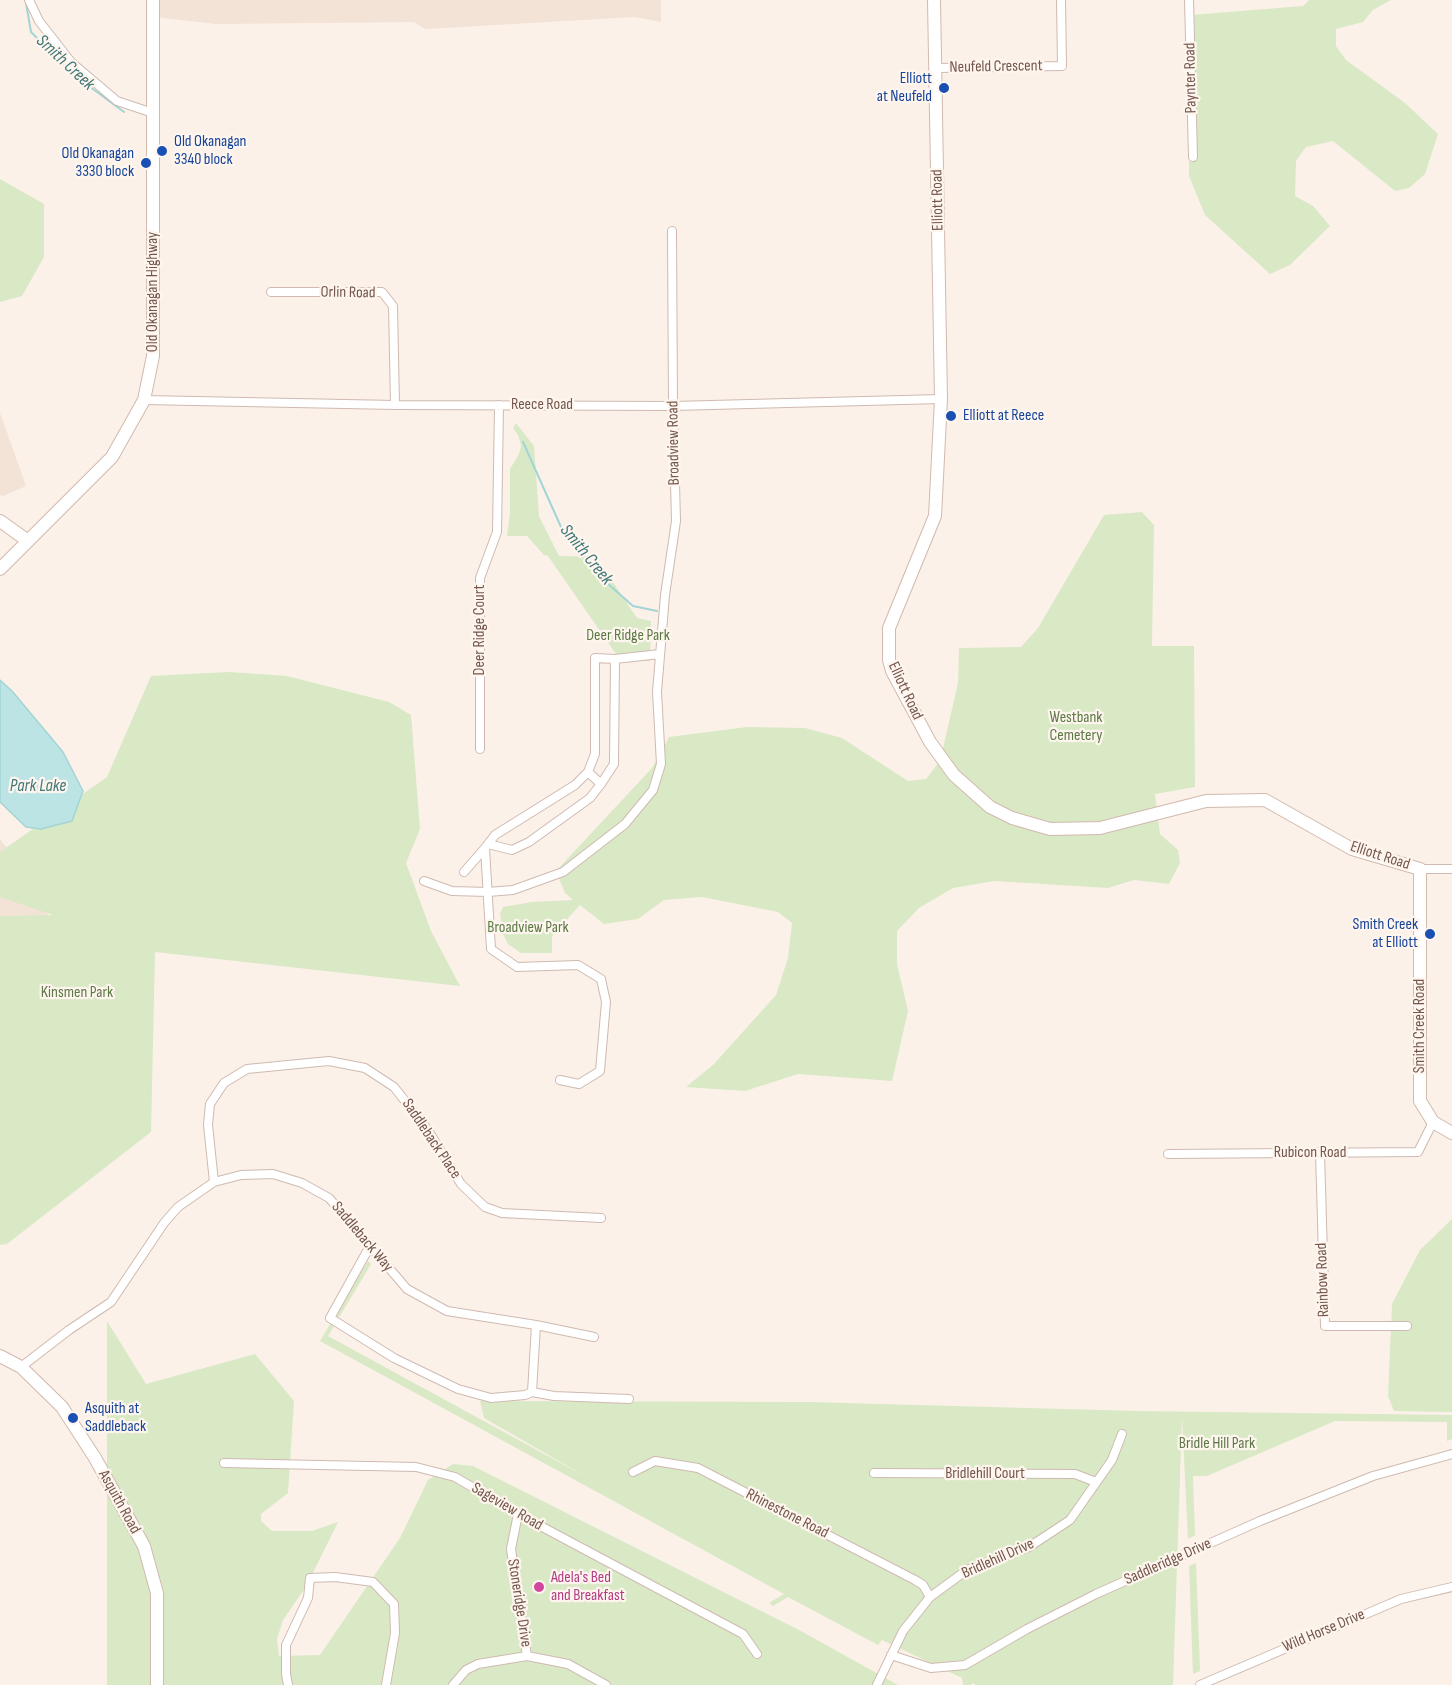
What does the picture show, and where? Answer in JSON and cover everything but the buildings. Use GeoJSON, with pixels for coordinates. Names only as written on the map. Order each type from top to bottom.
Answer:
{"type":"FeatureCollection","features":[{"type":"Feature","properties":{"kind":"street"},"geometry":{"type":"LineString","coordinates":[[29,0],[39,21],[71,63],[117,101],[153,113]]}},
{"type":"Feature","properties":{"kind":"street","name":"Old Okanagan Highway"},"geometry":{"type":"LineString","coordinates":[[0,569],[112,457],[144,400],[153,356],[153,0]]}},
{"type":"Feature","properties":{"kind":"street","name":"Elliott Road"},"geometry":{"type":"LineString","coordinates":[[934,0],[941,399],[935,516],[889,628],[889,660],[892,671],[930,742],[954,775],[990,807],[1011,818],[1050,829],[1100,828],[1206,801],[1265,800],[1352,849],[1420,869],[1452,869]]}},
{"type":"Feature","properties":{"kind":"street","name":"Neufeld Crescent"},"geometry":{"type":"LineString","coordinates":[[936,68],[1062,66],[1061,0]]}},
{"type":"Feature","properties":{"kind":"street","name":"Paynter Road"},"geometry":{"type":"LineString","coordinates":[[1190,0],[1193,157]]}},
{"type":"Feature","properties":{"kind":"street","name":"Broadview Road"},"geometry":{"type":"LineString","coordinates":[[424,881],[452,891],[488,892],[513,890],[563,872],[626,824],[652,790],[661,764],[657,692],[665,595],[676,521],[672,231]]}},
{"type":"Feature","properties":{"kind":"street","name":"Orlin Road"},"geometry":{"type":"LineString","coordinates":[[271,292],[382,292],[393,306],[395,405]]}},
{"type":"Feature","properties":{"kind":"street","name":"Reece Road"},"geometry":{"type":"LineString","coordinates":[[144,400],[395,405],[673,406],[941,399]]}},
{"type":"Feature","properties":{"kind":"street","name":"Deer Ridge Court"},"geometry":{"type":"LineString","coordinates":[[480,750],[480,578],[497,532],[499,405]]}},
{"type":"Feature","properties":{"kind":"street"},"geometry":{"type":"LineString","coordinates":[[0,521],[28,541]]}},
{"type":"Feature","properties":{"kind":"street"},"geometry":{"type":"LineString","coordinates":[[464,872],[495,835],[575,785],[588,772],[595,754],[595,658],[615,659],[660,654]]}},
{"type":"Feature","properties":{"kind":"street"},"geometry":{"type":"LineString","coordinates":[[487,846],[512,850],[529,842],[590,798],[601,784],[614,764],[615,659]]}},
{"type":"Feature","properties":{"kind":"street"},"geometry":{"type":"LineString","coordinates":[[588,772],[601,784]]}},
{"type":"Feature","properties":{"kind":"street"},"geometry":{"type":"LineString","coordinates":[[487,846],[491,949],[517,967],[578,965],[601,979],[606,1002],[600,1071],[579,1084],[560,1080]]}},
{"type":"Feature","properties":{"kind":"street","name":"Smith Creek Road"},"geometry":{"type":"LineString","coordinates":[[1420,869],[1420,1101],[1432,1122]]}},
{"type":"Feature","properties":{"kind":"street","name":"Saddleback Place"},"geometry":{"type":"LineString","coordinates":[[214,1182],[208,1125],[210,1104],[224,1083],[247,1069],[329,1060],[365,1068],[394,1087],[428,1130],[461,1184],[485,1207],[502,1213],[601,1218]]}},
{"type":"Feature","properties":{"kind":"street"},"geometry":{"type":"LineString","coordinates":[[1432,1122],[1452,1133]]}},
{"type":"Feature","properties":{"kind":"street","name":"Rubicon Road"},"geometry":{"type":"LineString","coordinates":[[1168,1154],[1418,1152],[1432,1122]]}},
{"type":"Feature","properties":{"kind":"street","name":"Rainbow Road"},"geometry":{"type":"LineString","coordinates":[[1320,1152],[1325,1326],[1407,1326]]}},
{"type":"Feature","properties":{"kind":"street","name":"Saddleback Way"},"geometry":{"type":"LineString","coordinates":[[21,1367],[69,1330],[111,1302],[164,1222],[178,1207],[214,1182],[241,1175],[273,1174],[302,1182],[329,1198],[407,1289],[447,1311],[594,1337]]}},
{"type":"Feature","properties":{"kind":"street"},"geometry":{"type":"LineString","coordinates":[[370,1246],[330,1318],[394,1358],[458,1389],[491,1398],[525,1395],[532,1392],[554,1396],[629,1399]]}},
{"type":"Feature","properties":{"kind":"street"},"geometry":{"type":"LineString","coordinates":[[532,1392],[536,1325]]}},
{"type":"Feature","properties":{"kind":"street","name":"Asquith Road"},"geometry":{"type":"LineString","coordinates":[[0,1356],[21,1367],[62,1407],[95,1458],[144,1546],[157,1593],[157,1685]]}},
{"type":"Feature","properties":{"kind":"street","name":"Bridlehill Drive"},"geometry":{"type":"LineString","coordinates":[[877,1685],[903,1631],[930,1597],[967,1570],[1029,1547],[1070,1520],[1112,1460],[1122,1434]]}},
{"type":"Feature","properties":{"kind":"street","name":"Saddleridge Drive"},"geometry":{"type":"LineString","coordinates":[[891,1654],[931,1668],[964,1665],[1027,1629],[1096,1594],[1260,1521],[1373,1476],[1452,1454]]}},
{"type":"Feature","properties":{"kind":"street","name":"Rhinestone Road"},"geometry":{"type":"LineString","coordinates":[[633,1472],[655,1461],[698,1468],[915,1580],[923,1585],[930,1597]]}},
{"type":"Feature","properties":{"kind":"street","name":"Sageview Road"},"geometry":{"type":"LineString","coordinates":[[224,1463],[416,1467],[455,1477],[519,1514],[743,1634],[757,1654]]}},
{"type":"Feature","properties":{"kind":"street","name":"Bridlehill Court"},"geometry":{"type":"LineString","coordinates":[[874,1473],[1075,1474],[1096,1482]]}},
{"type":"Feature","properties":{"kind":"street","name":"Stoneridge Drive"},"geometry":{"type":"LineString","coordinates":[[519,1514],[511,1549],[527,1656]]}},
{"type":"Feature","properties":{"kind":"street"},"geometry":{"type":"LineString","coordinates":[[288,1685],[285,1674],[286,1645],[308,1598],[310,1578],[335,1577],[374,1582],[394,1604],[395,1634],[387,1685]]}},
{"type":"Feature","properties":{"kind":"street","name":"Wild Horse Drive"},"geometry":{"type":"LineString","coordinates":[[1200,1685],[1401,1599],[1452,1587]]}},
{"type":"Feature","properties":{"kind":"street"},"geometry":{"type":"LineString","coordinates":[[453,1685],[465,1670],[478,1664],[527,1656],[568,1664],[606,1685]]}},
{"type":"Feature","properties":{"kind":"shaded area"},"geometry":{"type":"Polygon","coordinates":[[[154,0],[661,0],[661,22],[635,17],[425,29],[414,22],[216,24],[155,17],[154,0]]]}},
{"type":"Feature","properties":{"kind":"shaded area"},"geometry":{"type":"Polygon","coordinates":[[[0,413],[26,486],[3,496],[0,495],[0,413]]]}},
{"type":"Feature","properties":{"kind":"shaded area"},"geometry":{"type":"Polygon","coordinates":[[[0,839],[45,899],[49,923],[0,922],[0,839]]]}},
{"type":"Feature","properties":{"kind":"green space"},"geometry":{"type":"Polygon","coordinates":[[[1309,0],[1391,0],[1373,10],[1363,22],[1336,29],[1336,46],[1346,60],[1405,103],[1438,134],[1425,174],[1409,188],[1395,191],[1333,141],[1306,147],[1296,161],[1295,196],[1313,206],[1330,226],[1290,265],[1270,274],[1205,215],[1189,176],[1191,15],[1303,6],[1309,0]]]}},
{"type":"Feature","properties":{"kind":"green space"},"geometry":{"type":"Polygon","coordinates":[[[0,179],[44,204],[44,257],[22,296],[0,302],[0,179]]]}},
{"type":"Feature","properties":{"kind":"green space","name":"Deer Ridge Park"},"geometry":{"type":"Polygon","coordinates":[[[516,423],[534,446],[539,516],[559,556],[596,557],[637,618],[651,621],[650,661],[640,661],[616,654],[548,556],[544,555],[527,536],[507,536],[510,513],[510,469],[521,446],[513,428],[516,423]]]}},
{"type":"Feature","properties":{"kind":"green space"},"geometry":{"type":"Polygon","coordinates":[[[1142,512],[1154,525],[1152,646],[1194,646],[1195,787],[1155,794],[1160,834],[1178,850],[1180,863],[1169,884],[1134,880],[1108,888],[995,881],[953,888],[919,908],[897,931],[897,964],[908,1011],[892,1081],[798,1074],[745,1091],[686,1087],[714,1064],[776,995],[788,958],[792,923],[778,912],[702,897],[664,900],[638,919],[604,924],[580,905],[552,936],[552,953],[521,953],[508,944],[503,934],[500,913],[503,907],[532,902],[573,900],[565,893],[556,871],[652,768],[669,737],[747,727],[805,728],[842,738],[908,781],[926,779],[940,761],[958,683],[959,648],[1021,647],[1038,628],[1104,515],[1142,512]]]}},
{"type":"Feature","properties":{"kind":"green space","name":"Kinsmen Park"},"geometry":{"type":"Polygon","coordinates":[[[229,672],[287,676],[389,702],[411,715],[420,829],[406,863],[431,931],[460,986],[155,952],[151,1132],[7,1244],[0,1245],[0,916],[53,915],[0,897],[0,852],[107,777],[151,676],[229,672]]]}},
{"type":"Feature","properties":{"kind":"green space"},"geometry":{"type":"Polygon","coordinates":[[[1452,1219],[1452,1412],[1394,1411],[1388,1396],[1392,1304],[1420,1250],[1452,1219]]]}},
{"type":"Feature","properties":{"kind":"green space","name":"Bridle Hill Park"},"geometry":{"type":"Polygon","coordinates":[[[368,1261],[371,1264],[328,1336],[590,1479],[484,1418],[480,1401],[809,1402],[1137,1411],[1452,1415],[1452,1439],[1447,1441],[1447,1422],[1335,1421],[1207,1476],[1193,1476],[1195,1535],[1188,1539],[1182,1417],[1173,1685],[976,1685],[972,1683],[963,1685],[962,1678],[882,1640],[878,1645],[788,1597],[773,1606],[769,1603],[784,1594],[320,1341],[368,1261]]]}},
{"type":"Feature","properties":{"kind":"green space"},"geometry":{"type":"Polygon","coordinates":[[[107,1321],[146,1384],[255,1354],[294,1401],[288,1493],[261,1514],[261,1521],[272,1531],[312,1531],[338,1522],[307,1585],[283,1620],[277,1639],[279,1656],[320,1655],[400,1538],[428,1480],[453,1464],[473,1466],[799,1630],[898,1685],[107,1685],[107,1321]]]}},
{"type":"Feature","properties":{"kind":"green space"},"geometry":{"type":"Polygon","coordinates":[[[1196,1563],[1200,1671],[1193,1674],[1189,1566],[1196,1563]]]}},
{"type":"Feature","properties":{"kind":"water","name":"Park Lake"},"geometry":{"type":"Polygon","coordinates":[[[0,680],[63,752],[83,791],[72,821],[41,829],[26,827],[0,802],[0,680]]]}},
{"type":"Feature","properties":{"kind":"waterway","name":"Smith Creek"},"geometry":{"type":"LineString","coordinates":[[26,3],[31,32],[74,75],[124,112]]}},
{"type":"Feature","properties":{"kind":"waterway","name":"Smith Creek"},"geometry":{"type":"LineString","coordinates":[[523,442],[561,527],[607,583],[633,606],[657,611]]}},
{"type":"Feature","properties":{"kind":"place","name":"Elliott at Neufeld"},"geometry":{"type":"Point","coordinates":[944,88]}},
{"type":"Feature","properties":{"kind":"place","name":"Old Okanagan 3340 block"},"geometry":{"type":"Point","coordinates":[162,151]}},
{"type":"Feature","properties":{"kind":"place","name":"Old Okanagan 3330 block"},"geometry":{"type":"Point","coordinates":[146,163]}},
{"type":"Feature","properties":{"kind":"place","name":"Elliott at Reece"},"geometry":{"type":"Point","coordinates":[951,416]}},
{"type":"Feature","properties":{"kind":"place","name":"Smith Creek at Elliott"},"geometry":{"type":"Point","coordinates":[1430,934]}},
{"type":"Feature","properties":{"kind":"place","name":"Asquith at Saddleback"},"geometry":{"type":"Point","coordinates":[73,1418]}},
{"type":"Feature","properties":{"kind":"place","name":"Adela's Bed and Breakfast"},"geometry":{"type":"Point","coordinates":[539,1587]}},
{"type":"Feature","properties":{"kind":"park label","name":"Westbank Cemetery"},"geometry":{"type":"Point","coordinates":[1076,727]}},
{"type":"Feature","properties":{"kind":"park label","name":"Broadview Park"},"geometry":{"type":"Point","coordinates":[528,928]}}]}
